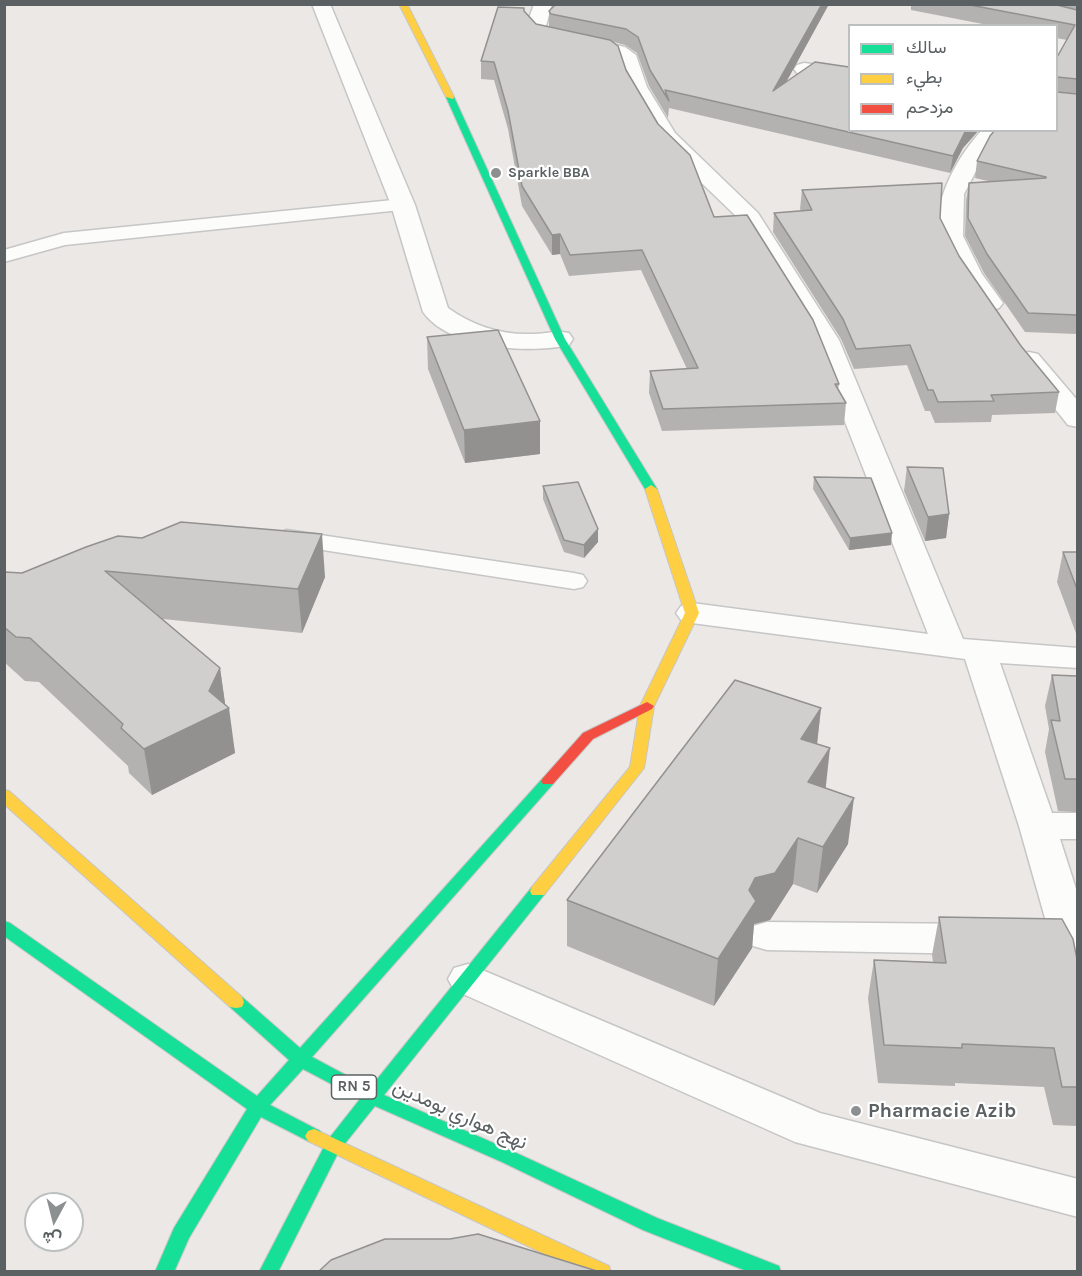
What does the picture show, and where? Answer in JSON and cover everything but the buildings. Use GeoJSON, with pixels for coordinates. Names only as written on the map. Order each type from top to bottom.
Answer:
{"type":"FeatureCollection","features":[{"type":"Feature","properties":{"kind":"street"},"geometry":{"type":"LineString","coordinates":[[321,4],[403,205],[436,312],[454,323],[491,337],[520,343],[560,339]]}},
{"type":"Feature","properties":{"kind":"street"},"geometry":{"type":"LineString","coordinates":[[268,1272],[333,1146],[637,768],[647,706],[692,613],[648,481],[560,339],[442,79],[403,4]]}},
{"type":"Feature","properties":{"kind":"street"},"geometry":{"type":"LineString","coordinates":[[543,4],[536,27],[544,35],[618,51],[629,59],[637,87],[667,137],[746,213],[826,340],[964,648],[1038,826],[1054,945],[767,936]]}},
{"type":"Feature","properties":{"kind":"street"},"geometry":{"type":"LineString","coordinates":[[804,69],[848,75]]}},
{"type":"Feature","properties":{"kind":"street"},"geometry":{"type":"LineString","coordinates":[[992,132],[976,149],[953,194],[951,236],[970,274],[1032,365],[1077,419]]}},
{"type":"Feature","properties":{"kind":"street"},"geometry":{"type":"LineString","coordinates":[[692,613],[964,648],[1077,658]]}},
{"type":"Feature","properties":{"kind":"street"},"geometry":{"type":"LineString","coordinates":[[164,1272],[181,1234],[258,1107],[588,735],[647,706]]}},
{"type":"Feature","properties":{"kind":"street","name":"نهج هواري بومدين"},"geometry":{"type":"LineString","coordinates":[[4,795],[300,1059],[372,1097],[651,1224],[772,1272]]}},
{"type":"Feature","properties":{"kind":"street"},"geometry":{"type":"LineString","coordinates":[[1038,826],[1077,826]]}},
{"type":"Feature","properties":{"kind":"street"},"geometry":{"type":"LineString","coordinates":[[4,927],[258,1107],[333,1146],[603,1272]]}},
{"type":"Feature","properties":{"kind":"street"},"geometry":{"type":"LineString","coordinates":[[468,979],[811,1129],[1077,1198]]}},
{"type":"Feature","properties":{"kind":"street"},"geometry":{"type":"LineString","coordinates":[[522,1248],[557,1250]]}},
{"type":"Feature","properties":{"kind":"lane"},"geometry":{"type":"LineString","coordinates":[[4,256],[64,239],[403,205]]}},
{"type":"Feature","properties":{"kind":"lane"},"geometry":{"type":"LineString","coordinates":[[260,539],[282,537],[574,581]]}},
{"type":"Feature","properties":{"kind":"traffic: fast"},"geometry":{"type":"LineString","coordinates":[[450,97],[560,339],[651,489]]}},
{"type":"Feature","properties":{"kind":"traffic: fast"},"geometry":{"type":"LineString","coordinates":[[164,1272],[181,1234],[258,1107],[548,781]]}},
{"type":"Feature","properties":{"kind":"traffic: fast"},"geometry":{"type":"LineString","coordinates":[[268,1272],[333,1146],[538,891]]}},
{"type":"Feature","properties":{"kind":"traffic: fast"},"geometry":{"type":"LineString","coordinates":[[4,927],[258,1107],[314,1136]]}},
{"type":"Feature","properties":{"kind":"traffic: fast"},"geometry":{"type":"LineString","coordinates":[[236,1002],[300,1059],[372,1097],[508,1157],[650,1224],[772,1272]]}},
{"type":"Feature","properties":{"kind":"traffic: slow"},"geometry":{"type":"LineString","coordinates":[[403,4],[450,97]]}},
{"type":"Feature","properties":{"kind":"traffic: slow"},"geometry":{"type":"LineString","coordinates":[[538,891],[637,768],[647,706],[692,613],[651,489]]}},
{"type":"Feature","properties":{"kind":"traffic: slow"},"geometry":{"type":"LineString","coordinates":[[4,795],[236,1002]]}},
{"type":"Feature","properties":{"kind":"traffic: slow"},"geometry":{"type":"LineString","coordinates":[[314,1136],[602,1272]]}},
{"type":"Feature","properties":{"kind":"traffic: jam"},"geometry":{"type":"LineString","coordinates":[[548,781],[588,736],[647,706]]}},
{"type":"Feature","properties":{"kind":"place","name":"Sparkle BBA"},"geometry":{"type":"Point","coordinates":[496,173]}},
{"type":"Feature","properties":{"kind":"place","name":"Pharmacie Azib"},"geometry":{"type":"Point","coordinates":[856,1111]}}]}
